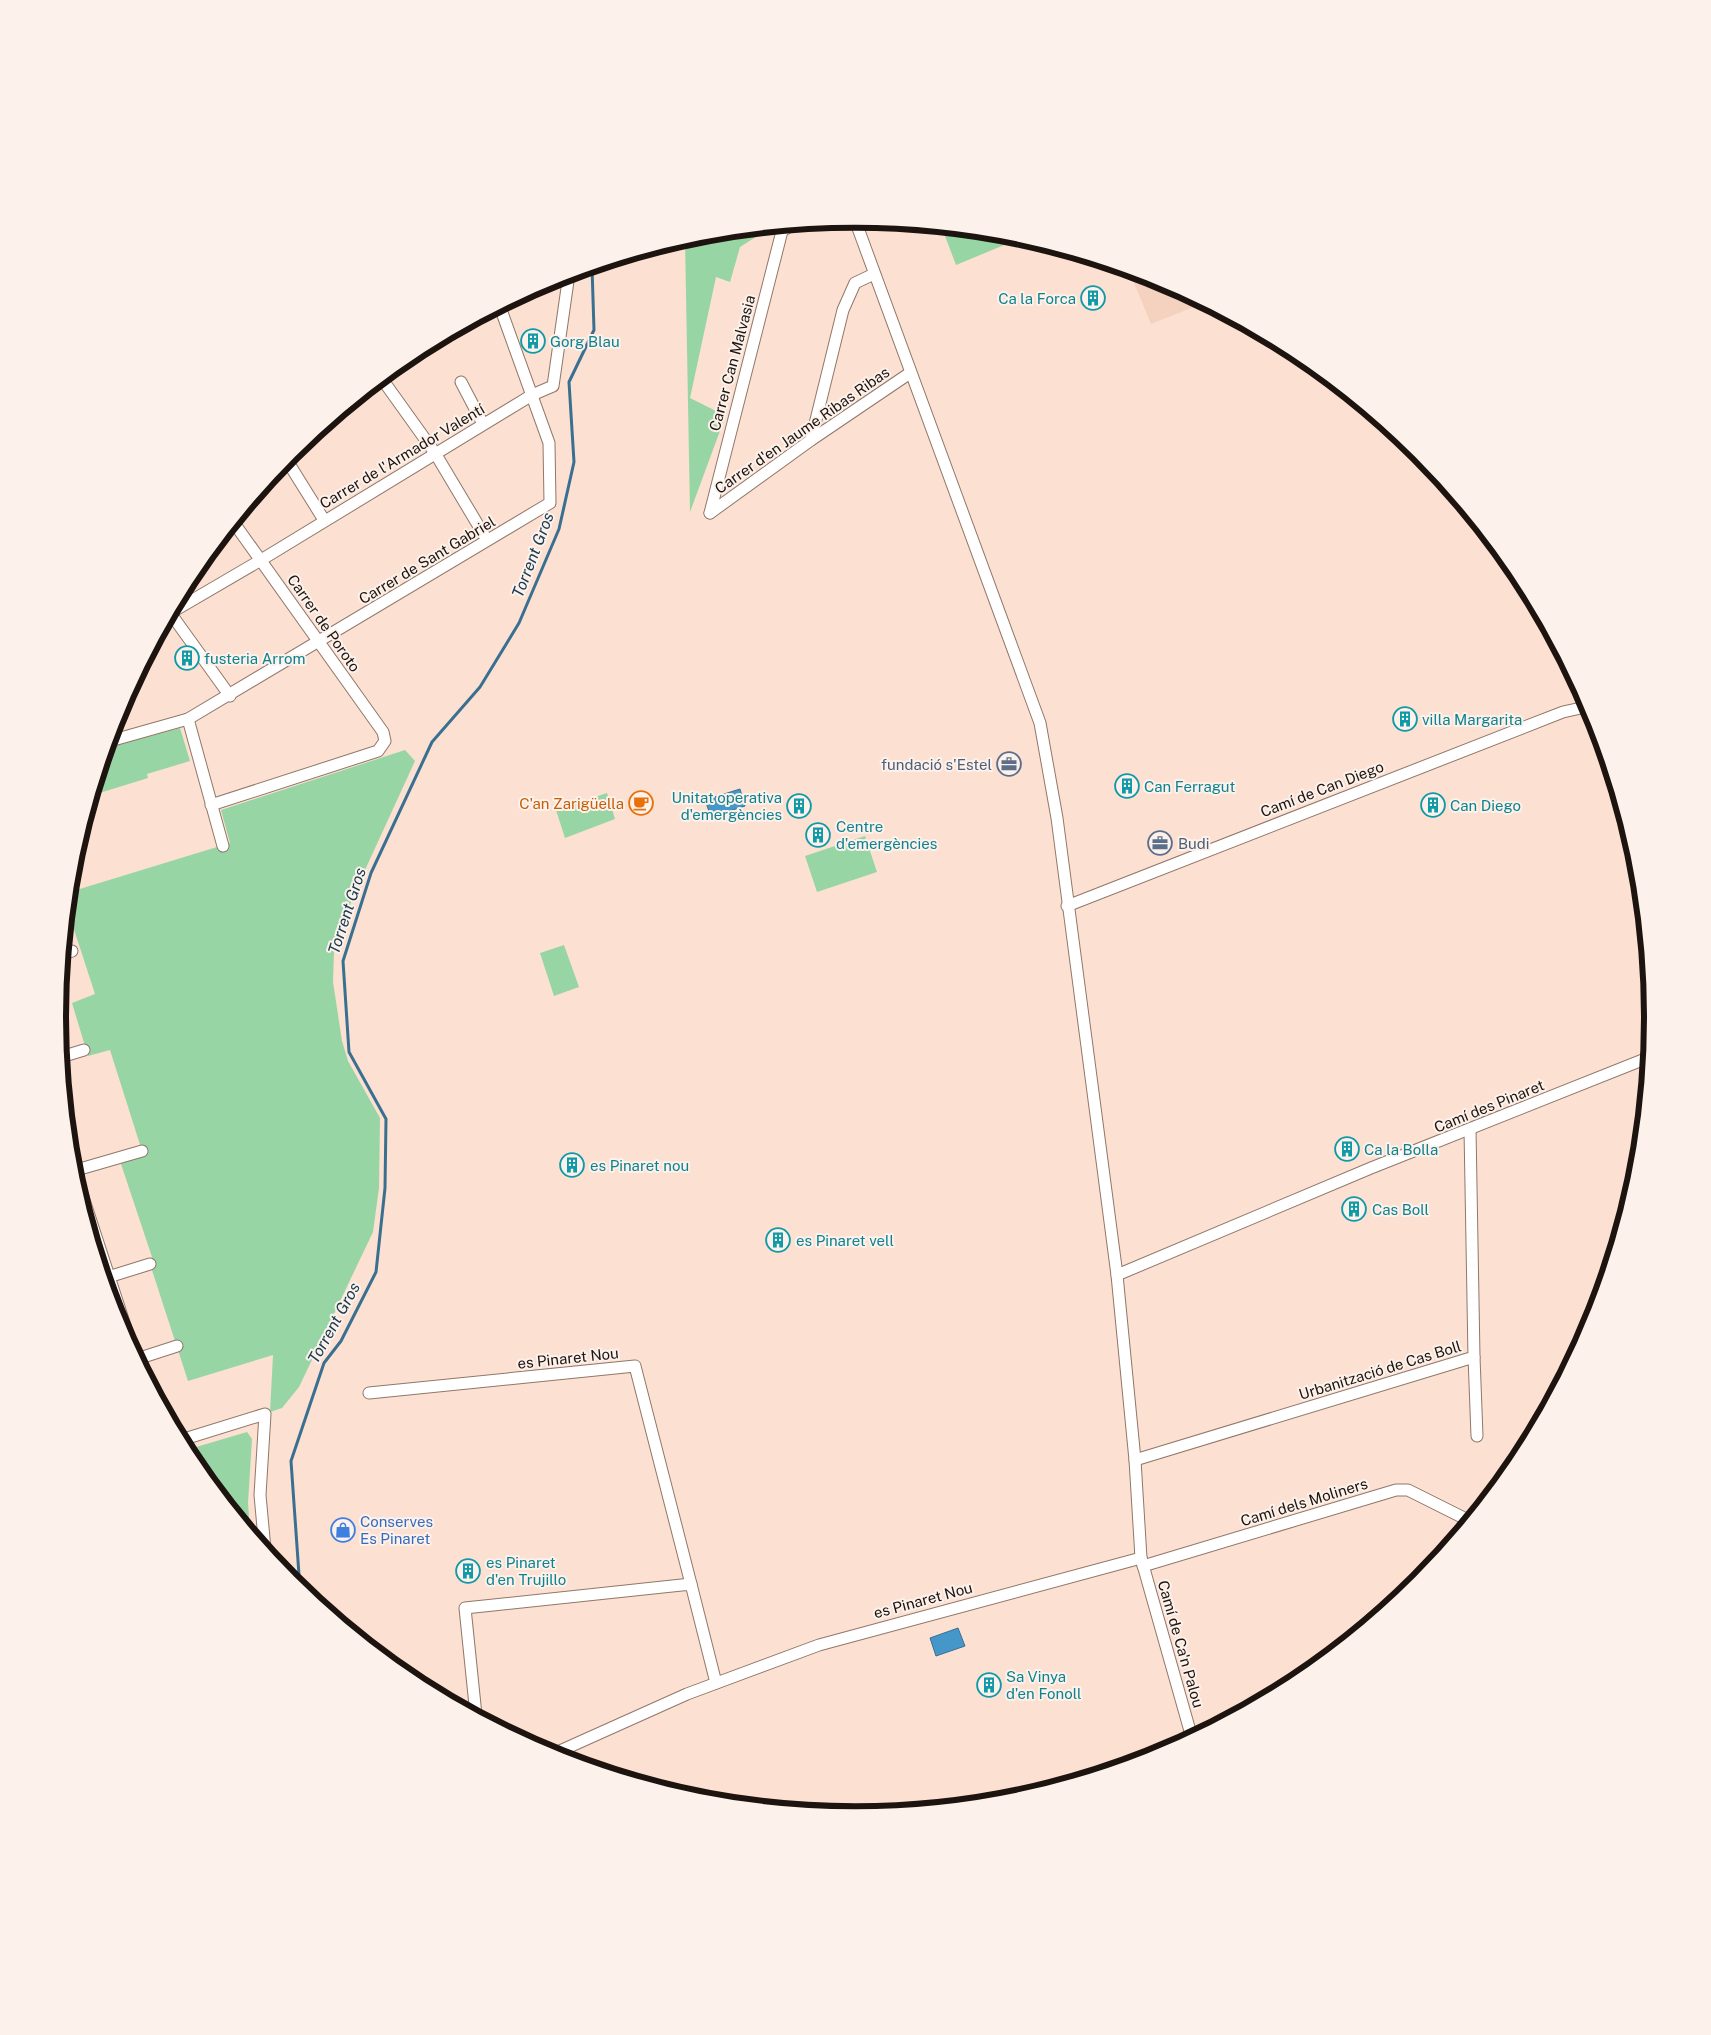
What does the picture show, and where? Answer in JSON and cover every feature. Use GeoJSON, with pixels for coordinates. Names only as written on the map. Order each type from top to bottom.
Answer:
{"type":"FeatureCollection","features":[{"type":"Feature","properties":{"kind":"street","name":"Camí de Ca'n Palou"},"geometry":{"type":"LineString","coordinates":[[858,228],[1040,722],[1057,818],[1067,906],[1117,1275],[1135,1460],[1142,1562],[1190,1732]]}},
{"type":"Feature","properties":{"kind":"street","name":"Carrer Can Malvasia"},"geometry":{"type":"LineString","coordinates":[[710,513],[783,232]]}},
{"type":"Feature","properties":{"kind":"street"},"geometry":{"type":"LineString","coordinates":[[811,440],[843,310],[855,284],[874,274]]}},
{"type":"Feature","properties":{"kind":"street","name":"Carrer de l'Armador Valentí"},"geometry":{"type":"LineString","coordinates":[[182,606],[483,424],[532,395],[553,386],[568,283]]}},
{"type":"Feature","properties":{"kind":"street"},"geometry":{"type":"LineString","coordinates":[[502,312],[532,395]]}},
{"type":"Feature","properties":{"kind":"street","name":"Carrer d'en Jaume Ribas Ribas"},"geometry":{"type":"LineString","coordinates":[[710,513],[811,440],[910,373]]}},
{"type":"Feature","properties":{"kind":"street"},"geometry":{"type":"LineString","coordinates":[[461,382],[483,424]]}},
{"type":"Feature","properties":{"kind":"street"},"geometry":{"type":"LineString","coordinates":[[385,384],[435,453],[487,540]]}},
{"type":"Feature","properties":{"kind":"street","name":"Carrer de Sant Gabriel"},"geometry":{"type":"LineString","coordinates":[[117,739],[188,719],[230,696],[550,503],[549,443],[532,395]]}},
{"type":"Feature","properties":{"kind":"street"},"geometry":{"type":"LineString","coordinates":[[290,466],[324,520]]}},
{"type":"Feature","properties":{"kind":"street","name":"Carrer de Poroto"},"geometry":{"type":"LineString","coordinates":[[211,805],[378,751],[385,741],[383,732],[237,527]]}},
{"type":"Feature","properties":{"kind":"street"},"geometry":{"type":"LineString","coordinates":[[175,618],[230,696]]}},
{"type":"Feature","properties":{"kind":"street","name":"Camí de Can Diego"},"geometry":{"type":"LineString","coordinates":[[1067,906],[1563,712],[1582,708]]}},
{"type":"Feature","properties":{"kind":"street"},"geometry":{"type":"LineString","coordinates":[[188,719],[223,846]]}},
{"type":"Feature","properties":{"kind":"street"},"geometry":{"type":"LineString","coordinates":[[67,1055],[84,1050]]}},
{"type":"Feature","properties":{"kind":"street","name":"Camí des Pinaret"},"geometry":{"type":"LineString","coordinates":[[1117,1275],[1371,1168],[1643,1060]]}},
{"type":"Feature","properties":{"kind":"street","name":"Urbanització de Cas Boll"},"geometry":{"type":"LineString","coordinates":[[1135,1460],[1474,1357],[1470,1130]]}},
{"type":"Feature","properties":{"kind":"street"},"geometry":{"type":"LineString","coordinates":[[80,1165],[142,1151]]}},
{"type":"Feature","properties":{"kind":"street"},"geometry":{"type":"LineString","coordinates":[[110,1276],[150,1264]]}},
{"type":"Feature","properties":{"kind":"street"},"geometry":{"type":"LineString","coordinates":[[143,1357],[177,1346]]}},
{"type":"Feature","properties":{"kind":"street"},"geometry":{"type":"LineString","coordinates":[[1474,1357],[1477,1436]]}},
{"type":"Feature","properties":{"kind":"street","name":"es Pinaret Nou"},"geometry":{"type":"LineString","coordinates":[[369,1393],[634,1366],[716,1683]]}},
{"type":"Feature","properties":{"kind":"street"},"geometry":{"type":"LineString","coordinates":[[188,1438],[265,1414],[260,1478],[264,1541]]}},
{"type":"Feature","properties":{"kind":"street","name":"Camí dels Moliners"},"geometry":{"type":"LineString","coordinates":[[1142,1562],[1396,1490],[1408,1490],[1465,1519]]}},
{"type":"Feature","properties":{"kind":"street","name":"es Pinaret Nou"},"geometry":{"type":"LineString","coordinates":[[562,1750],[716,1683],[845,1636],[1142,1562]]}},
{"type":"Feature","properties":{"kind":"street"},"geometry":{"type":"LineString","coordinates":[[475,1709],[465,1608],[691,1584]]}},
{"type":"Feature","properties":{"kind":"shaded area"},"geometry":{"type":"Polygon","coordinates":[[[1132,278],[1196,306],[1151,324],[1132,278]]]}},
{"type":"Feature","properties":{"kind":"green space"},"geometry":{"type":"Polygon","coordinates":[[[760,234],[740,247],[730,282],[716,277],[690,398],[716,411],[714,418],[724,420],[690,512],[685,247],[760,234]]]}},
{"type":"Feature","properties":{"kind":"green space"},"geometry":{"type":"Polygon","coordinates":[[[944,234],[1009,243],[956,265],[944,234]]]}},
{"type":"Feature","properties":{"kind":"green space"},"geometry":{"type":"Polygon","coordinates":[[[180,728],[190,761],[147,774],[148,778],[99,793],[115,746],[180,728]]]}},
{"type":"Feature","properties":{"kind":"green space"},"geometry":{"type":"Polygon","coordinates":[[[405,750],[415,761],[354,894],[334,952],[333,982],[342,1041],[348,1061],[380,1118],[379,1188],[373,1232],[299,1387],[282,1408],[270,1412],[273,1355],[188,1381],[150,1264],[152,1257],[121,1164],[142,1151],[110,1050],[88,1056],[72,1003],[95,994],[72,924],[77,890],[230,843],[221,810],[405,750]]]}},
{"type":"Feature","properties":{"kind":"green space"},"geometry":{"type":"Polygon","coordinates":[[[607,793],[615,819],[565,838],[556,810],[607,793]]]}},
{"type":"Feature","properties":{"kind":"green space"},"geometry":{"type":"Polygon","coordinates":[[[865,836],[877,872],[817,892],[805,856],[865,836]]]}},
{"type":"Feature","properties":{"kind":"green space"},"geometry":{"type":"Polygon","coordinates":[[[564,945],[579,987],[554,996],[540,953],[564,945]]]}},
{"type":"Feature","properties":{"kind":"green space"},"geometry":{"type":"Polygon","coordinates":[[[247,1432],[252,1439],[248,1503],[249,1523],[229,1498],[194,1448],[247,1432]]]}},
{"type":"Feature","properties":{"kind":"water"},"geometry":{"type":"Polygon","coordinates":[[[740,789],[745,806],[711,817],[705,800],[740,789]]]}},
{"type":"Feature","properties":{"kind":"water"},"geometry":{"type":"Polygon","coordinates":[[[958,1628],[965,1646],[936,1656],[930,1638],[958,1628]]]}},
{"type":"Feature","properties":{"kind":"waterway","name":"Torrent Gros"},"geometry":{"type":"LineString","coordinates":[[299,1578],[291,1461],[324,1363],[341,1341],[376,1272],[385,1188],[386,1119],[349,1052],[343,961],[371,873],[432,742],[480,687],[519,623],[559,529],[574,462],[569,382],[594,330],[592,274]]}},
{"type":"Feature","properties":{"kind":"place","name":"Ca la Forca"},"geometry":{"type":"Point","coordinates":[1093,298]}},
{"type":"Feature","properties":{"kind":"place","name":"Gorg Blau"},"geometry":{"type":"Point","coordinates":[533,341]}},
{"type":"Feature","properties":{"kind":"place","name":"fusteria Arrom"},"geometry":{"type":"Point","coordinates":[187,658]}},
{"type":"Feature","properties":{"kind":"place","name":"villa Margarita"},"geometry":{"type":"Point","coordinates":[1405,719]}},
{"type":"Feature","properties":{"kind":"place","name":"fundació s'Estel"},"geometry":{"type":"Point","coordinates":[1009,764]}},
{"type":"Feature","properties":{"kind":"place","name":"Can Ferragut"},"geometry":{"type":"Point","coordinates":[1127,786]}},
{"type":"Feature","properties":{"kind":"place","name":"C'an Zarigüella"},"geometry":{"type":"Point","coordinates":[641,803]}},
{"type":"Feature","properties":{"kind":"place","name":"Can Diego"},"geometry":{"type":"Point","coordinates":[1433,805]}},
{"type":"Feature","properties":{"kind":"place","name":"Unitat operativa d'emergències"},"geometry":{"type":"Point","coordinates":[799,806]}},
{"type":"Feature","properties":{"kind":"place","name":"Centre d'emergències"},"geometry":{"type":"Point","coordinates":[818,835]}},
{"type":"Feature","properties":{"kind":"place","name":"Budi"},"geometry":{"type":"Point","coordinates":[1160,843]}},
{"type":"Feature","properties":{"kind":"place","name":"Ca la Bolla"},"geometry":{"type":"Point","coordinates":[1347,1149]}},
{"type":"Feature","properties":{"kind":"place","name":"es Pinaret nou"},"geometry":{"type":"Point","coordinates":[572,1165]}},
{"type":"Feature","properties":{"kind":"place","name":"Cas Boll"},"geometry":{"type":"Point","coordinates":[1354,1209]}},
{"type":"Feature","properties":{"kind":"place","name":"es Pinaret vell"},"geometry":{"type":"Point","coordinates":[778,1240]}},
{"type":"Feature","properties":{"kind":"place","name":"Conserves Es Pinaret"},"geometry":{"type":"Point","coordinates":[343,1530]}},
{"type":"Feature","properties":{"kind":"place","name":"es Pinaret d'en Trujillo"},"geometry":{"type":"Point","coordinates":[468,1571]}},
{"type":"Feature","properties":{"kind":"place","name":"Sa Vinya d'en Fonoll"},"geometry":{"type":"Point","coordinates":[989,1685]}}]}
